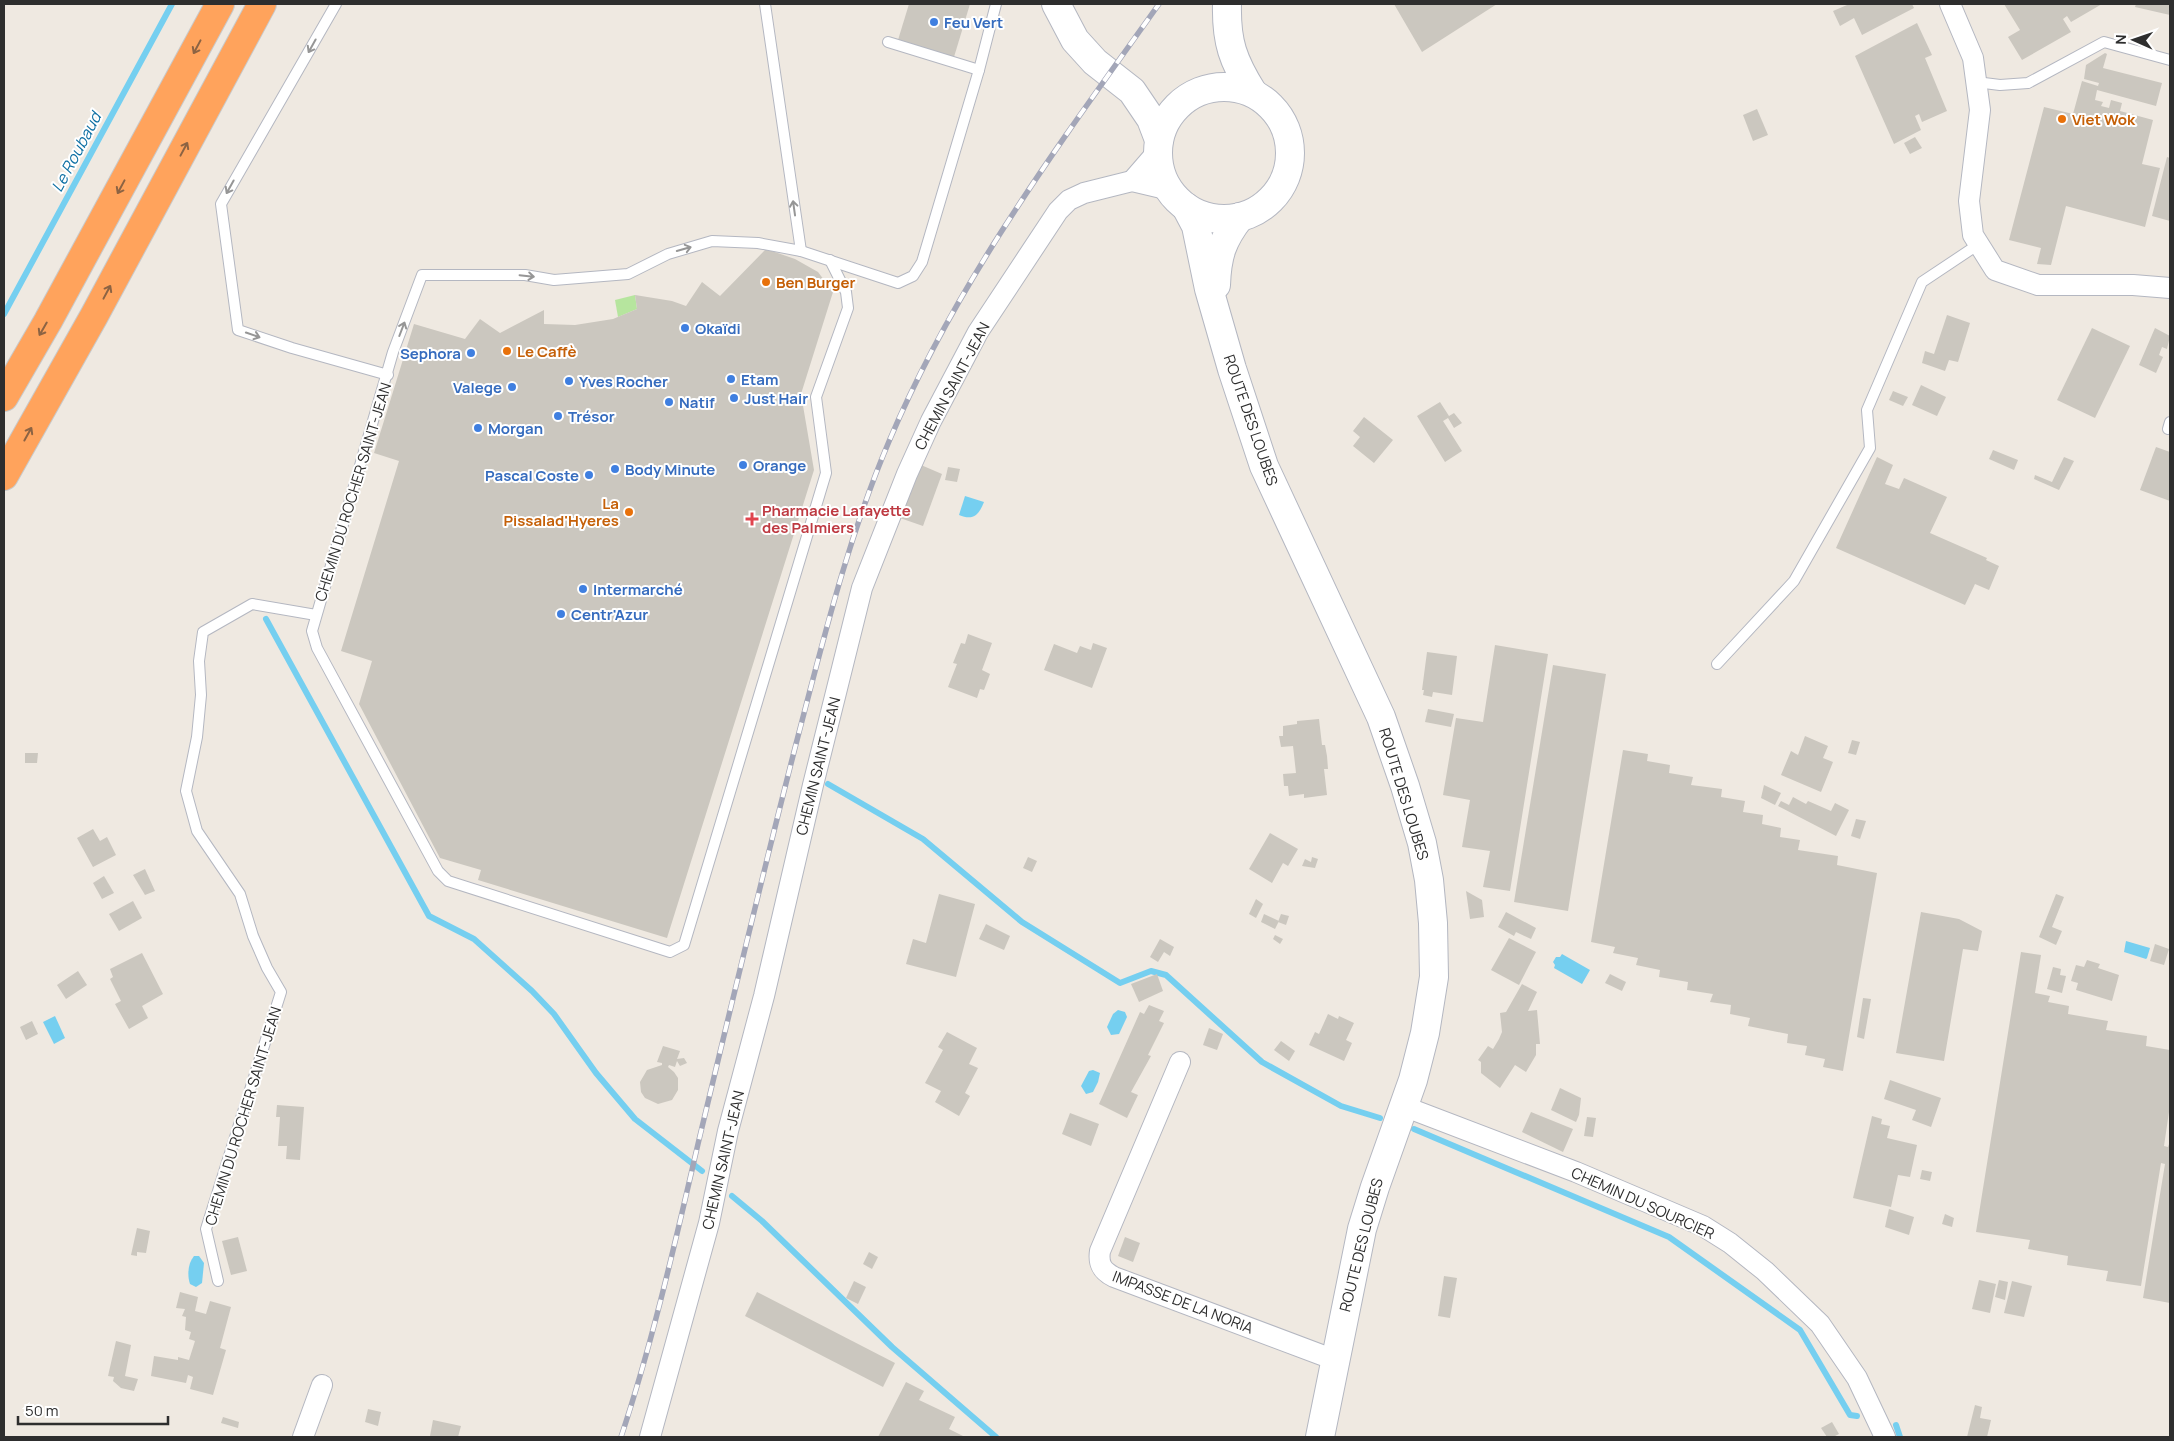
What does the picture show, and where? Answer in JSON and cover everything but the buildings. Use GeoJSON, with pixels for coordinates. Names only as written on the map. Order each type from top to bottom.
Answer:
{"type":"FeatureCollection","features":[{"type":"Feature","properties":{"kind":"highway"},"geometry":{"type":"LineString","coordinates":[[4,397],[48,321],[220,4]]}},
{"type":"Feature","properties":{"kind":"highway"},"geometry":{"type":"LineString","coordinates":[[4,476],[94,316],[262,4]]}},
{"type":"Feature","properties":{"kind":"main road"},"geometry":{"type":"LineString","coordinates":[[1056,4],[1075,40],[1094,62],[1132,91],[1151,119],[1159,146],[1163,178],[1178,199],[1208,217],[1224,219],[1240,217],[1257,210],[1271,199],[1285,177],[1290,151],[1287,133],[1279,117],[1268,103],[1253,93],[1226,87],[1195,94],[1166,97],[1132,91]]}},
{"type":"Feature","properties":{"kind":"main road"},"geometry":{"type":"LineString","coordinates":[[1227,4],[1227,36],[1234,59],[1253,93]]}},
{"type":"Feature","properties":{"kind":"main road"},"geometry":{"type":"LineString","coordinates":[[1159,146],[1163,127],[1170,115],[1179,104],[1195,94],[1215,67],[1227,36]]}},
{"type":"Feature","properties":{"kind":"main road","name":"ROUTE DES LOUBES"},"geometry":{"type":"LineString","coordinates":[[1178,199],[1196,226],[1201,241],[1209,289],[1232,369],[1264,466],[1381,717],[1422,843],[1429,880],[1433,923],[1434,977],[1425,1033],[1362,1229],[1334,1360],[1320,1437]]}},
{"type":"Feature","properties":{"kind":"main road","name":"ROUTE DES LOUBES"},"geometry":{"type":"LineString","coordinates":[[1218,319],[1216,284],[1218,264],[1227,234],[1240,217]]}},
{"type":"Feature","properties":{"kind":"street"},"geometry":{"type":"LineString","coordinates":[[1950,4],[1973,58],[1980,110],[1969,201],[1973,235],[1994,270],[2038,285],[2133,285],[2170,288]]}},
{"type":"Feature","properties":{"kind":"street"},"geometry":{"type":"LineString","coordinates":[[1132,181],[1159,146]]}},
{"type":"Feature","properties":{"kind":"street","name":"CHEMIN SAINT-JEAN"},"geometry":{"type":"LineString","coordinates":[[650,1437],[709,1223],[728,1131],[764,996],[813,785],[862,588],[907,474],[931,420],[978,332],[1058,211],[1069,200],[1084,193],[1132,181],[1178,199]]}},
{"type":"Feature","properties":{"kind":"street","name":"IMPASSE DE LA NORIA"},"geometry":{"type":"LineString","coordinates":[[1180,1062],[1100,1251],[1099,1260],[1101,1267],[1114,1277],[1334,1360]]}},
{"type":"Feature","properties":{"kind":"street","name":"CHEMIN DU SOURCIER"},"geometry":{"type":"LineString","coordinates":[[1403,1106],[1620,1190],[1703,1226],[1730,1243],[1765,1271],[1820,1324],[1857,1378],[1885,1437]]}},
{"type":"Feature","properties":{"kind":"street"},"geometry":{"type":"LineString","coordinates":[[303,1437],[322,1385]]}},
{"type":"Feature","properties":{"kind":"lane","name":"CHEMIN DU ROCHER SAINT-JEAN"},"geometry":{"type":"LineString","coordinates":[[218,1281],[206,1229],[281,992],[267,968],[253,936],[240,894],[197,832],[186,791],[197,738],[200,703],[199,661],[203,632],[252,604],[316,615],[388,375],[292,348],[238,330],[221,204],[336,4]]}},
{"type":"Feature","properties":{"kind":"lane"},"geometry":{"type":"LineString","coordinates":[[766,4],[801,251]]}},
{"type":"Feature","properties":{"kind":"lane"},"geometry":{"type":"LineString","coordinates":[[388,375],[393,352],[422,275],[525,275],[554,280],[628,274],[668,254],[712,241],[758,243],[801,251],[898,283],[913,276],[922,262],[979,70],[996,4]]}},
{"type":"Feature","properties":{"kind":"lane"},"geometry":{"type":"LineString","coordinates":[[888,42],[979,70]]}},
{"type":"Feature","properties":{"kind":"lane"},"geometry":{"type":"LineString","coordinates":[[1976,82],[2000,85],[2028,82],[2104,42],[2170,60]]}},
{"type":"Feature","properties":{"kind":"lane"},"geometry":{"type":"LineString","coordinates":[[1717,664],[1794,581],[1870,448],[1867,410],[1922,282],[1979,244]]}},
{"type":"Feature","properties":{"kind":"lane"},"geometry":{"type":"LineString","coordinates":[[316,615],[312,631],[317,648],[438,871],[448,881],[670,952],[684,946],[826,473],[816,397],[848,308],[846,292],[830,260]]}},
{"type":"Feature","properties":{"kind":"green space"},"geometry":{"type":"Polygon","coordinates":[[[635,295],[637,309],[618,317],[615,300],[635,295]]]}},
{"type":"Feature","properties":{"kind":"water"},"geometry":{"type":"Polygon","coordinates":[[[965,496],[984,502],[975,516],[964,517],[959,515],[965,496]]]}},
{"type":"Feature","properties":{"kind":"water"},"geometry":{"type":"Polygon","coordinates":[[[2126,941],[2150,948],[2147,958],[2124,952],[2126,941]]]}},
{"type":"Feature","properties":{"kind":"water"},"geometry":{"type":"Polygon","coordinates":[[[1562,954],[1590,970],[1582,984],[1554,968],[1553,962],[1556,957],[1560,957],[1562,954]]]}},
{"type":"Feature","properties":{"kind":"water"},"geometry":{"type":"Polygon","coordinates":[[[1118,1010],[1125,1012],[1127,1017],[1119,1034],[1111,1035],[1107,1027],[1113,1014],[1118,1010]]]}},
{"type":"Feature","properties":{"kind":"water"},"geometry":{"type":"Polygon","coordinates":[[[55,1016],[65,1038],[54,1044],[43,1022],[55,1016]]]}},
{"type":"Feature","properties":{"kind":"water"},"geometry":{"type":"Polygon","coordinates":[[[1093,1070],[1100,1073],[1098,1082],[1093,1092],[1086,1094],[1081,1086],[1089,1071],[1093,1070]]]}},
{"type":"Feature","properties":{"kind":"water"},"geometry":{"type":"Polygon","coordinates":[[[194,1256],[199,1256],[204,1263],[202,1283],[196,1287],[190,1284],[189,1277],[189,1266],[194,1256]]]}},
{"type":"Feature","properties":{"kind":"waterway","name":"Le Roubaud"},"geometry":{"type":"LineString","coordinates":[[4,314],[172,4]]}},
{"type":"Feature","properties":{"kind":"waterway"},"geometry":{"type":"LineString","coordinates":[[266,619],[429,916],[474,939],[532,991],[554,1014],[596,1073],[635,1119],[702,1171]]}},
{"type":"Feature","properties":{"kind":"waterway"},"geometry":{"type":"LineString","coordinates":[[828,784],[923,839],[1022,922],[1120,983],[1151,971],[1166,975],[1262,1062],[1341,1106],[1380,1118]]}},
{"type":"Feature","properties":{"kind":"waterway"},"geometry":{"type":"LineString","coordinates":[[1414,1129],[1669,1237],[1800,1330],[1850,1415],[1857,1416]]}},
{"type":"Feature","properties":{"kind":"waterway"},"geometry":{"type":"LineString","coordinates":[[732,1196],[762,1221],[892,1347],[996,1437]]}},
{"type":"Feature","properties":{"kind":"waterway"},"geometry":{"type":"LineString","coordinates":[[1896,1425],[1900,1437]]}},
{"type":"Feature","properties":{"kind":"railway"},"geometry":{"type":"LineString","coordinates":[[621,1437],[633,1401],[663,1292],[758,894],[816,667],[849,551],[875,476],[917,381],[946,324],[978,269],[1048,161],[1159,4]]}},
{"type":"Feature","properties":{"kind":"place","name":"Feu Vert"},"geometry":{"type":"Point","coordinates":[934,22]}},
{"type":"Feature","properties":{"kind":"place","name":"Viet Wok"},"geometry":{"type":"Point","coordinates":[2062,119]}},
{"type":"Feature","properties":{"kind":"place","name":"Ben Burger"},"geometry":{"type":"Point","coordinates":[766,282]}},
{"type":"Feature","properties":{"kind":"place","name":"Okaïdi"},"geometry":{"type":"Point","coordinates":[685,328]}},
{"type":"Feature","properties":{"kind":"place","name":"Le Caffè"},"geometry":{"type":"Point","coordinates":[507,351]}},
{"type":"Feature","properties":{"kind":"place","name":"Sephora"},"geometry":{"type":"Point","coordinates":[471,353]}},
{"type":"Feature","properties":{"kind":"place","name":"Etam"},"geometry":{"type":"Point","coordinates":[731,379]}},
{"type":"Feature","properties":{"kind":"place","name":"Yves Rocher"},"geometry":{"type":"Point","coordinates":[569,381]}},
{"type":"Feature","properties":{"kind":"place","name":"Valege"},"geometry":{"type":"Point","coordinates":[512,387]}},
{"type":"Feature","properties":{"kind":"place","name":"Just Hair"},"geometry":{"type":"Point","coordinates":[734,398]}},
{"type":"Feature","properties":{"kind":"place","name":"Natif"},"geometry":{"type":"Point","coordinates":[669,402]}},
{"type":"Feature","properties":{"kind":"place","name":"Trésor"},"geometry":{"type":"Point","coordinates":[558,416]}},
{"type":"Feature","properties":{"kind":"place","name":"Morgan"},"geometry":{"type":"Point","coordinates":[478,428]}},
{"type":"Feature","properties":{"kind":"place","name":"Orange"},"geometry":{"type":"Point","coordinates":[743,465]}},
{"type":"Feature","properties":{"kind":"place","name":"Body Minute"},"geometry":{"type":"Point","coordinates":[615,469]}},
{"type":"Feature","properties":{"kind":"place","name":"Pascal Coste"},"geometry":{"type":"Point","coordinates":[589,475]}},
{"type":"Feature","properties":{"kind":"place","name":"La Pissalad'Hyeres"},"geometry":{"type":"Point","coordinates":[629,512]}},
{"type":"Feature","properties":{"kind":"place","name":"Pharmacie Lafayette des Palmiers"},"geometry":{"type":"Point","coordinates":[752,519]}},
{"type":"Feature","properties":{"kind":"place","name":"Intermarché"},"geometry":{"type":"Point","coordinates":[583,589]}},
{"type":"Feature","properties":{"kind":"place","name":"Centr'Azur"},"geometry":{"type":"Point","coordinates":[561,614]}}]}
